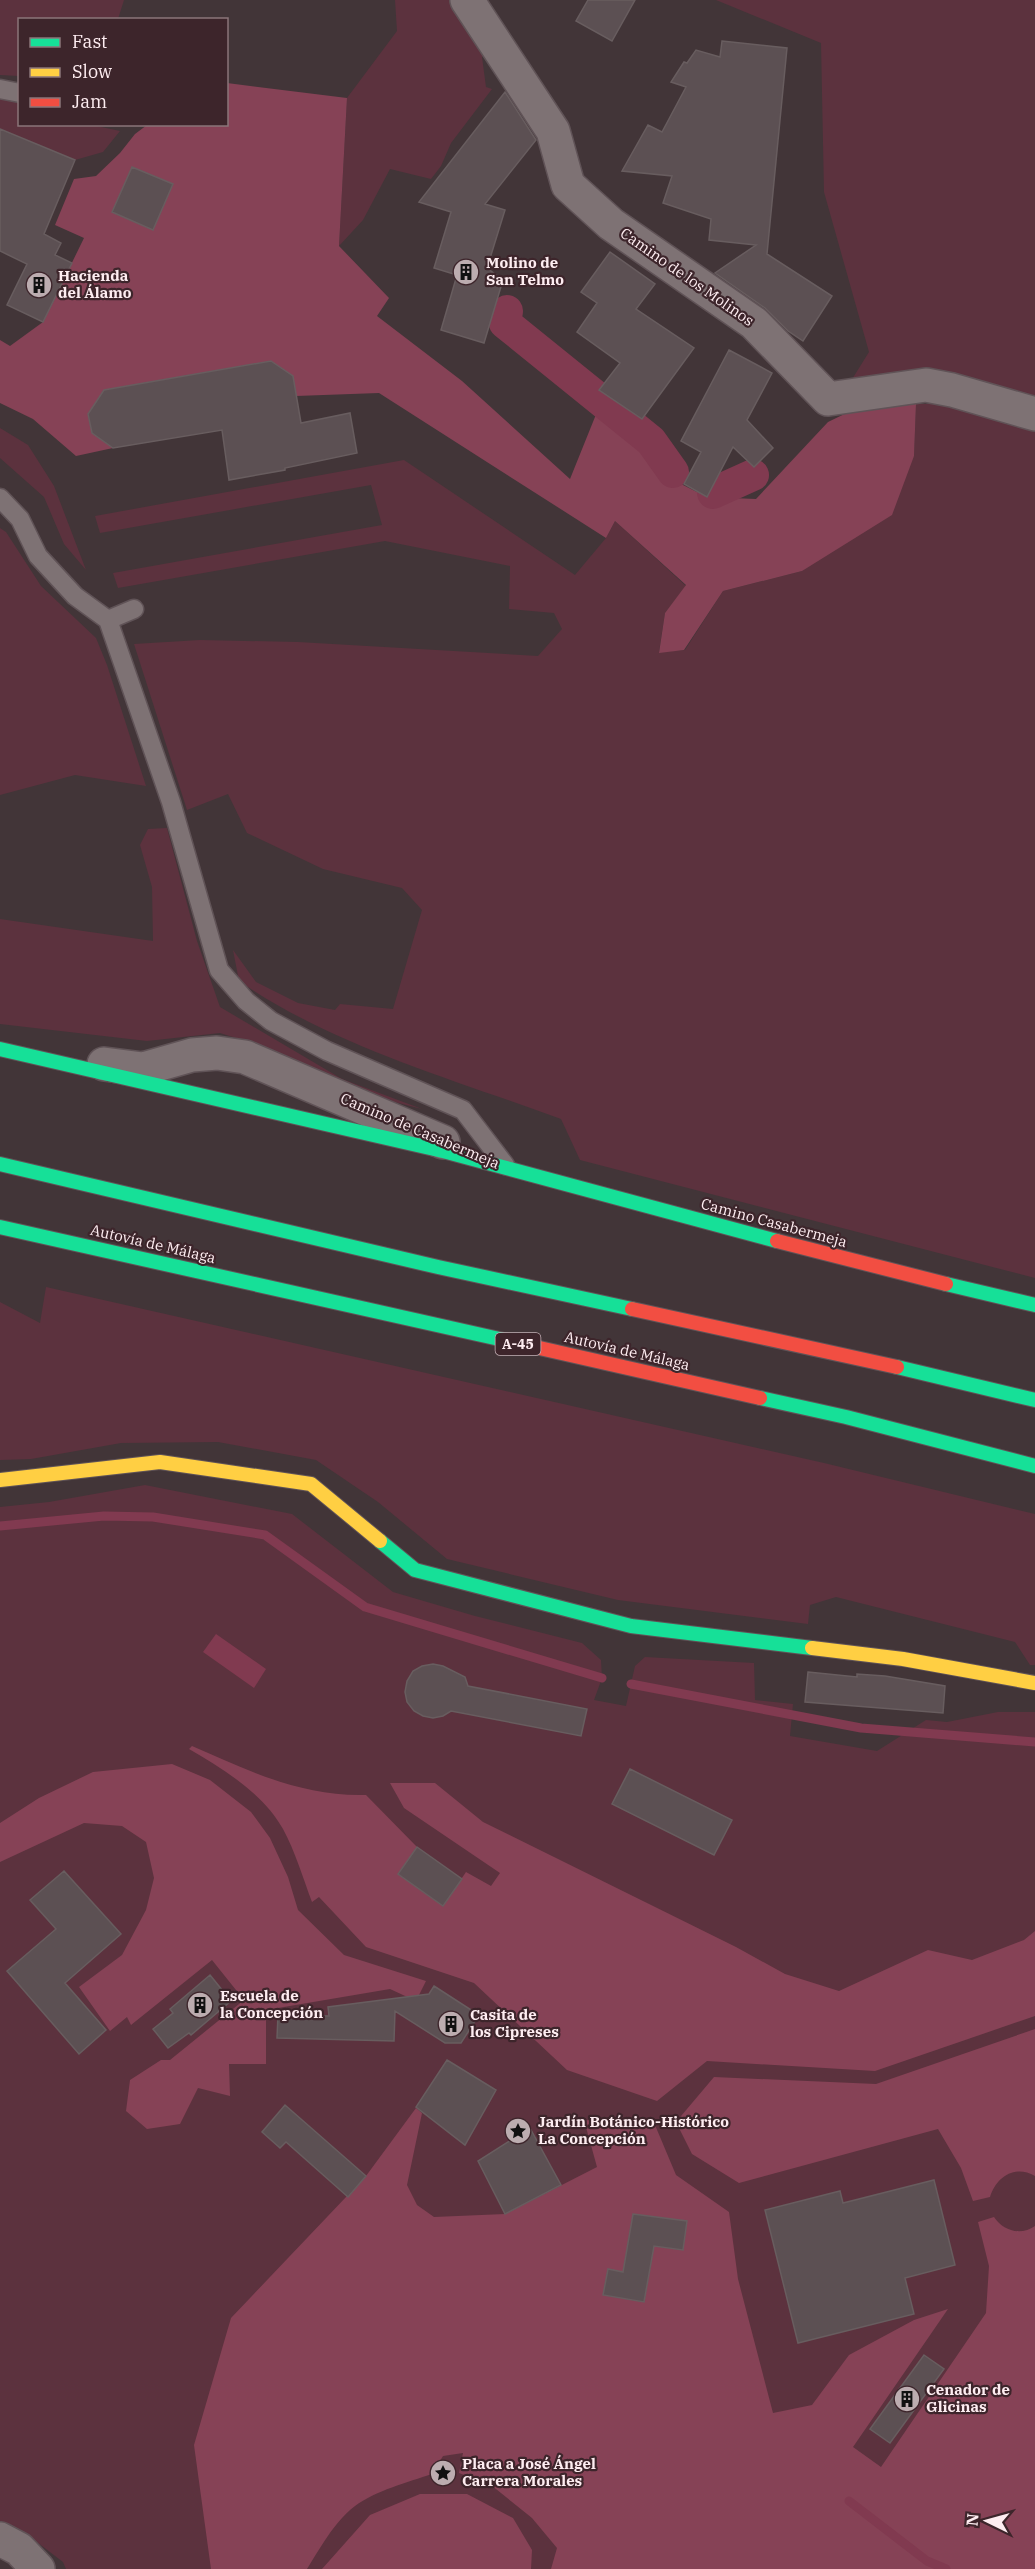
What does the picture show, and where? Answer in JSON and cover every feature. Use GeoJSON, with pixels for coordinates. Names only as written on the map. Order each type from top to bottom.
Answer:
{"type":"FeatureCollection","features":[{"type":"Feature","properties":{"kind":"main road"},"geometry":{"type":"LineString","coordinates":[[0,1049],[63,1065]]}},
{"type":"Feature","properties":{"kind":"main road","name":"Camino de Casabermeja"},"geometry":{"type":"LineString","coordinates":[[63,1065],[352,1129],[506,1167]]}},
{"type":"Feature","properties":{"kind":"main road"},"geometry":{"type":"LineString","coordinates":[[0,1164],[438,1267],[959,1380],[1035,1400]]}},
{"type":"Feature","properties":{"kind":"main road","name":"Camino Casabermeja"},"geometry":{"type":"LineString","coordinates":[[506,1167],[949,1286],[1035,1305]]}},
{"type":"Feature","properties":{"kind":"main road","name":"Autovía de Málaga"},"geometry":{"type":"LineString","coordinates":[[0,1227],[846,1417],[1035,1466]]}},
{"type":"Feature","properties":{"kind":"main road"},"geometry":{"type":"LineString","coordinates":[[0,1480],[160,1462],[311,1484],[415,1570],[631,1626],[903,1659],[1035,1683]]}},
{"type":"Feature","properties":{"kind":"street","name":"Camino de los Molinos"},"geometry":{"type":"LineString","coordinates":[[467,0],[553,131],[568,185],[611,224],[754,322],[828,399],[926,385],[952,390],[1035,414]]}},
{"type":"Feature","properties":{"kind":"street","name":"Camino de Casabermeja"},"geometry":{"type":"LineString","coordinates":[[63,1065],[68,1058],[143,1069],[192,1055],[217,1053],[245,1057],[506,1167]]}},
{"type":"Feature","properties":{"kind":"street"},"geometry":{"type":"LineString","coordinates":[[0,2539],[19,2549],[38,2569]]}},
{"type":"Feature","properties":{"kind":"lane"},"geometry":{"type":"LineString","coordinates":[[0,89],[18,93]]}},
{"type":"Feature","properties":{"kind":"lane"},"geometry":{"type":"LineString","coordinates":[[0,498],[20,519],[38,556],[75,596],[108,620],[178,823],[219,970],[246,1001],[271,1021],[327,1052],[463,1110],[506,1167]]}},
{"type":"Feature","properties":{"kind":"lane"},"geometry":{"type":"LineString","coordinates":[[108,620],[134,609]]}},
{"type":"Feature","properties":{"kind":"shaded area"},"geometry":{"type":"Polygon","coordinates":[[[0,0],[124,0],[118,18],[18,18],[18,76],[0,75],[0,0]]]}},
{"type":"Feature","properties":{"kind":"shaded area"},"geometry":{"type":"Polygon","coordinates":[[[395,0],[453,0],[492,48],[482,57],[486,87],[492,89],[451,143],[441,166],[431,179],[390,169],[363,220],[339,246],[347,98],[397,31],[395,0]]]}},
{"type":"Feature","properties":{"kind":"shaded area"},"geometry":{"type":"Polygon","coordinates":[[[716,0],[1035,0],[1035,399],[946,371],[913,373],[846,389],[869,352],[824,192],[821,43],[716,0]]]}},
{"type":"Feature","properties":{"kind":"shaded area"},"geometry":{"type":"Polygon","coordinates":[[[228,83],[347,98],[339,246],[389,298],[377,316],[462,381],[570,479],[599,407],[645,444],[671,479],[707,497],[756,499],[828,422],[863,405],[916,404],[914,456],[892,515],[802,571],[723,591],[684,650],[659,653],[665,613],[686,585],[615,521],[606,538],[379,393],[296,396],[271,361],[104,390],[88,414],[92,433],[113,448],[76,456],[33,419],[0,403],[0,340],[10,346],[43,322],[84,238],[55,225],[74,179],[96,176],[120,153],[135,134],[146,126],[228,126],[228,83]]]}},
{"type":"Feature","properties":{"kind":"shaded area"},"geometry":{"type":"Polygon","coordinates":[[[0,97],[18,103],[18,126],[97,126],[120,131],[103,152],[75,160],[0,129],[0,97]]]}},
{"type":"Feature","properties":{"kind":"shaded area"},"geometry":{"type":"Polygon","coordinates":[[[916,404],[939,404],[1035,427],[1035,1278],[580,1160],[561,1119],[355,1043],[315,1025],[239,981],[233,950],[256,982],[298,1003],[335,1010],[340,1004],[393,1009],[422,910],[402,888],[323,869],[247,833],[228,794],[187,810],[134,644],[200,640],[298,642],[538,656],[562,629],[554,613],[509,609],[510,566],[385,541],[118,588],[113,573],[382,525],[371,485],[100,533],[95,516],[404,460],[575,575],[606,538],[615,521],[686,586],[665,613],[659,652],[685,650],[723,591],[802,571],[914,456],[916,404]]]}},
{"type":"Feature","properties":{"kind":"shaded area"},"geometry":{"type":"Polygon","coordinates":[[[0,428],[28,445],[54,486],[86,570],[64,544],[44,497],[0,458],[0,428]]]}},
{"type":"Feature","properties":{"kind":"shaded area"},"geometry":{"type":"Polygon","coordinates":[[[0,528],[6,532],[41,586],[96,638],[146,786],[75,775],[0,795],[0,528]]]}},
{"type":"Feature","properties":{"kind":"shaded area"},"geometry":{"type":"Polygon","coordinates":[[[167,828],[197,941],[220,1007],[342,1079],[422,1109],[339,1088],[242,1040],[220,1033],[147,1041],[0,1024],[0,919],[153,941],[152,887],[140,845],[148,829],[167,828]]]}},
{"type":"Feature","properties":{"kind":"shaded area"},"geometry":{"type":"Polygon","coordinates":[[[46,1287],[824,1463],[1035,1514],[1035,1665],[1030,1665],[1015,1642],[836,1597],[810,1605],[808,1624],[618,1600],[447,1559],[378,1502],[316,1460],[218,1442],[121,1443],[31,1459],[0,1460],[0,1302],[40,1323],[46,1287]]]}},
{"type":"Feature","properties":{"kind":"shaded area","name":"Jardín Botánico-Histórico La Concepción"},"geometry":{"type":"Polygon","coordinates":[[[145,1485],[292,1514],[393,1592],[475,1616],[582,1643],[601,1660],[602,1678],[594,1700],[626,1706],[635,1666],[645,1657],[754,1663],[755,1700],[793,1704],[790,1736],[877,1751],[926,1720],[947,1722],[998,1712],[1035,1712],[1035,2569],[66,2569],[63,2562],[21,2530],[0,2523],[0,1507],[49,1502],[145,1485]]]}},
{"type":"Feature","properties":{"kind":"shaded area"},"geometry":{"type":"Polygon","coordinates":[[[216,1634],[266,1669],[254,1688],[203,1652],[216,1634]]]}},
{"type":"Feature","properties":{"kind":"shaded area"},"geometry":{"type":"Polygon","coordinates":[[[192,1746],[255,1773],[298,1787],[320,1792],[366,1795],[417,1847],[398,1874],[443,1906],[466,1872],[491,1886],[500,1873],[404,1808],[390,1783],[435,1783],[483,1822],[736,1947],[785,1974],[839,1991],[928,1950],[972,1960],[1024,1940],[1035,1931],[1035,2016],[875,2071],[707,2061],[657,2101],[567,2070],[474,1983],[366,1947],[319,1897],[312,1902],[287,1837],[265,1804],[241,1783],[189,1749],[192,1746]]]}},
{"type":"Feature","properties":{"kind":"shaded area"},"geometry":{"type":"Polygon","coordinates":[[[172,1764],[210,1780],[251,1812],[270,1838],[288,1877],[298,1910],[344,1955],[426,1981],[416,2001],[390,1989],[266,2010],[266,2064],[229,2064],[230,2096],[198,2088],[180,2124],[147,2129],[126,2111],[130,2080],[161,2060],[170,2060],[244,2000],[212,1960],[131,2025],[127,2017],[110,2031],[79,1987],[122,1955],[146,1910],[154,1878],[146,1842],[122,1826],[84,1823],[0,1862],[0,1823],[39,1798],[93,1772],[172,1764]]]}},
{"type":"Feature","properties":{"kind":"shaded area"},"geometry":{"type":"Polygon","coordinates":[[[1035,2029],[1035,2176],[1020,2171],[1007,2174],[997,2184],[990,2197],[973,2201],[961,2168],[938,2129],[739,2183],[692,2154],[676,2122],[714,2077],[876,2084],[1035,2029]]]}},
{"type":"Feature","properties":{"kind":"shaded area"},"geometry":{"type":"Polygon","coordinates":[[[416,2108],[422,2113],[407,2185],[417,2205],[434,2217],[505,2214],[597,2167],[584,2120],[655,2125],[676,2175],[729,2212],[738,2279],[773,2413],[812,2405],[849,2355],[914,2320],[948,2309],[853,2447],[881,2467],[986,2313],[989,2266],[978,2222],[994,2217],[1007,2229],[1018,2231],[1035,2226],[1035,2569],[551,2569],[557,2548],[532,2518],[491,2485],[459,2473],[463,2453],[443,2456],[432,2474],[382,2491],[355,2506],[334,2527],[307,2569],[211,2569],[194,2445],[231,2318],[366,2176],[416,2108]]]}},
{"type":"Feature","properties":{"kind":"shaded area"},"geometry":{"type":"Polygon","coordinates":[[[420,2494],[467,2494],[513,2518],[532,2550],[531,2569],[322,2569],[370,2515],[420,2494]]]}},
{"type":"Feature","properties":{"kind":"building"},"geometry":{"type":"Polygon","coordinates":[[[588,0],[635,0],[612,41],[576,21],[588,0]]]}},
{"type":"Feature","properties":{"kind":"building"},"geometry":{"type":"Polygon","coordinates":[[[722,41],[787,48],[767,254],[832,296],[803,341],[788,331],[765,308],[715,273],[756,245],[709,240],[711,219],[663,203],[672,176],[622,171],[648,125],[662,132],[686,87],[671,82],[684,62],[687,63],[696,50],[720,57],[722,41]]]}},
{"type":"Feature","properties":{"kind":"building"},"geometry":{"type":"Polygon","coordinates":[[[505,92],[536,140],[485,204],[505,210],[487,268],[503,280],[484,343],[441,330],[457,275],[434,268],[451,212],[419,202],[505,92]]]}},
{"type":"Feature","properties":{"kind":"building"},"geometry":{"type":"Polygon","coordinates":[[[0,129],[75,160],[44,234],[61,243],[55,255],[72,263],[43,322],[7,305],[27,264],[0,251],[0,129]]]}},
{"type":"Feature","properties":{"kind":"building"},"geometry":{"type":"Polygon","coordinates":[[[132,167],[173,184],[153,230],[112,212],[132,167]]]}},
{"type":"Feature","properties":{"kind":"building"},"geometry":{"type":"Polygon","coordinates":[[[610,252],[655,284],[636,309],[694,348],[642,419],[599,390],[620,363],[577,332],[597,303],[581,292],[610,252]]]}},
{"type":"Feature","properties":{"kind":"building"},"geometry":{"type":"Polygon","coordinates":[[[729,350],[772,373],[747,420],[773,448],[754,467],[733,447],[707,497],[684,484],[701,452],[681,441],[729,350]]]}},
{"type":"Feature","properties":{"kind":"building"},"geometry":{"type":"Polygon","coordinates":[[[271,361],[293,376],[301,423],[350,413],[357,453],[229,480],[222,430],[113,448],[92,433],[88,414],[104,390],[271,361]]]}},
{"type":"Feature","properties":{"kind":"building"},"geometry":{"type":"Polygon","coordinates":[[[433,1664],[443,1666],[465,1677],[468,1686],[587,1709],[581,1736],[451,1711],[433,1718],[423,1716],[414,1711],[407,1702],[405,1692],[407,1681],[413,1671],[433,1664]]]}},
{"type":"Feature","properties":{"kind":"building"},"geometry":{"type":"Polygon","coordinates":[[[808,1672],[857,1677],[857,1674],[885,1676],[945,1686],[943,1713],[805,1702],[808,1672]]]}},
{"type":"Feature","properties":{"kind":"building"},"geometry":{"type":"Polygon","coordinates":[[[630,1769],[732,1820],[714,1855],[612,1804],[630,1769]]]}},
{"type":"Feature","properties":{"kind":"building"},"geometry":{"type":"Polygon","coordinates":[[[417,1847],[462,1879],[443,1906],[398,1874],[417,1847]]]}},
{"type":"Feature","properties":{"kind":"building"},"geometry":{"type":"Polygon","coordinates":[[[64,1871],[121,1934],[65,1983],[106,2030],[79,2054],[7,1971],[56,1929],[30,1900],[64,1871]]]}},
{"type":"Feature","properties":{"kind":"building","name":"Escuela de la Concepción"},"geometry":{"type":"Polygon","coordinates":[[[210,1975],[231,2001],[191,2035],[189,2033],[168,2048],[153,2029],[173,2013],[170,2009],[210,1975]]]}},
{"type":"Feature","properties":{"kind":"building"},"geometry":{"type":"Polygon","coordinates":[[[434,1986],[479,2015],[461,2043],[445,2043],[395,2011],[394,2041],[277,2038],[278,2015],[329,2016],[328,2007],[429,1994],[434,1986]]]}},
{"type":"Feature","properties":{"kind":"building"},"geometry":{"type":"Polygon","coordinates":[[[447,2060],[496,2090],[465,2145],[416,2107],[447,2060]]]}},
{"type":"Feature","properties":{"kind":"building"},"geometry":{"type":"Polygon","coordinates":[[[285,2105],[366,2176],[348,2197],[286,2142],[280,2148],[262,2132],[285,2105]]]}},
{"type":"Feature","properties":{"kind":"building"},"geometry":{"type":"Polygon","coordinates":[[[530,2128],[561,2185],[505,2214],[478,2161],[530,2128]]]}},
{"type":"Feature","properties":{"kind":"building"},"geometry":{"type":"Polygon","coordinates":[[[934,2180],[955,2265],[905,2278],[914,2314],[798,2343],[765,2210],[840,2191],[843,2203],[934,2180]]]}},
{"type":"Feature","properties":{"kind":"building"},"geometry":{"type":"Polygon","coordinates":[[[633,2214],[687,2221],[683,2250],[654,2246],[644,2302],[603,2295],[608,2269],[623,2272],[633,2214]]]}},
{"type":"Feature","properties":{"kind":"building","name":"Cenador de Glicinas"},"geometry":{"type":"Polygon","coordinates":[[[924,2355],[944,2369],[890,2443],[870,2429],[924,2355]]]}},
{"type":"Feature","properties":{"kind":"waterway"},"geometry":{"type":"LineString","coordinates":[[507,311],[505,323],[651,441],[673,472]]}},
{"type":"Feature","properties":{"kind":"waterway"},"geometry":{"type":"LineString","coordinates":[[713,493],[753,475]]}},
{"type":"Feature","properties":{"kind":"waterway"},"geometry":{"type":"LineString","coordinates":[[0,1526],[104,1516],[153,1517],[265,1535],[365,1607],[602,1678]]}},
{"type":"Feature","properties":{"kind":"waterway"},"geometry":{"type":"LineString","coordinates":[[631,1684],[861,1728],[1035,1742]]}},
{"type":"Feature","properties":{"kind":"waterway"},"geometry":{"type":"LineString","coordinates":[[849,2501],[927,2561],[946,2569]]}},
{"type":"Feature","properties":{"kind":"traffic: fast"},"geometry":{"type":"LineString","coordinates":[[0,1049],[443,1151],[777,1241]]}},
{"type":"Feature","properties":{"kind":"traffic: fast"},"geometry":{"type":"LineString","coordinates":[[0,1164],[438,1267],[632,1309]]}},
{"type":"Feature","properties":{"kind":"traffic: fast"},"geometry":{"type":"LineString","coordinates":[[0,1227],[535,1347]]}},
{"type":"Feature","properties":{"kind":"traffic: fast"},"geometry":{"type":"LineString","coordinates":[[946,1284],[1035,1305]]}},
{"type":"Feature","properties":{"kind":"traffic: fast"},"geometry":{"type":"LineString","coordinates":[[897,1367],[1035,1400]]}},
{"type":"Feature","properties":{"kind":"traffic: fast"},"geometry":{"type":"LineString","coordinates":[[760,1398],[846,1417],[1035,1466]]}},
{"type":"Feature","properties":{"kind":"traffic: fast"},"geometry":{"type":"LineString","coordinates":[[380,1541],[415,1570],[631,1626],[812,1648]]}},
{"type":"Feature","properties":{"kind":"traffic: slow"},"geometry":{"type":"LineString","coordinates":[[0,1480],[160,1462],[311,1484],[380,1541]]}},
{"type":"Feature","properties":{"kind":"traffic: slow"},"geometry":{"type":"LineString","coordinates":[[812,1648],[903,1659],[1035,1683]]}},
{"type":"Feature","properties":{"kind":"traffic: jam"},"geometry":{"type":"LineString","coordinates":[[777,1241],[946,1284]]}},
{"type":"Feature","properties":{"kind":"traffic: jam"},"geometry":{"type":"LineString","coordinates":[[632,1309],[897,1367]]}},
{"type":"Feature","properties":{"kind":"traffic: jam"},"geometry":{"type":"LineString","coordinates":[[535,1347],[760,1398]]}},
{"type":"Feature","properties":{"kind":"place","name":"Molino de San Telmo"},"geometry":{"type":"Point","coordinates":[466,272]}},
{"type":"Feature","properties":{"kind":"place","name":"Hacienda del Álamo"},"geometry":{"type":"Point","coordinates":[39,285]}},
{"type":"Feature","properties":{"kind":"place","name":"Escuela de la Concepción"},"geometry":{"type":"Point","coordinates":[200,2005]}},
{"type":"Feature","properties":{"kind":"place","name":"Casita de los Cipreses"},"geometry":{"type":"Point","coordinates":[451,2024]}},
{"type":"Feature","properties":{"kind":"place","name":"Jardín Botánico-Histórico La Concepción"},"geometry":{"type":"Point","coordinates":[518,2131]}},
{"type":"Feature","properties":{"kind":"place","name":"Cenador de Glicinas"},"geometry":{"type":"Point","coordinates":[907,2399]}},
{"type":"Feature","properties":{"kind":"place","name":"Placa a José Ángel Carrera Morales"},"geometry":{"type":"Point","coordinates":[443,2473]}}]}
